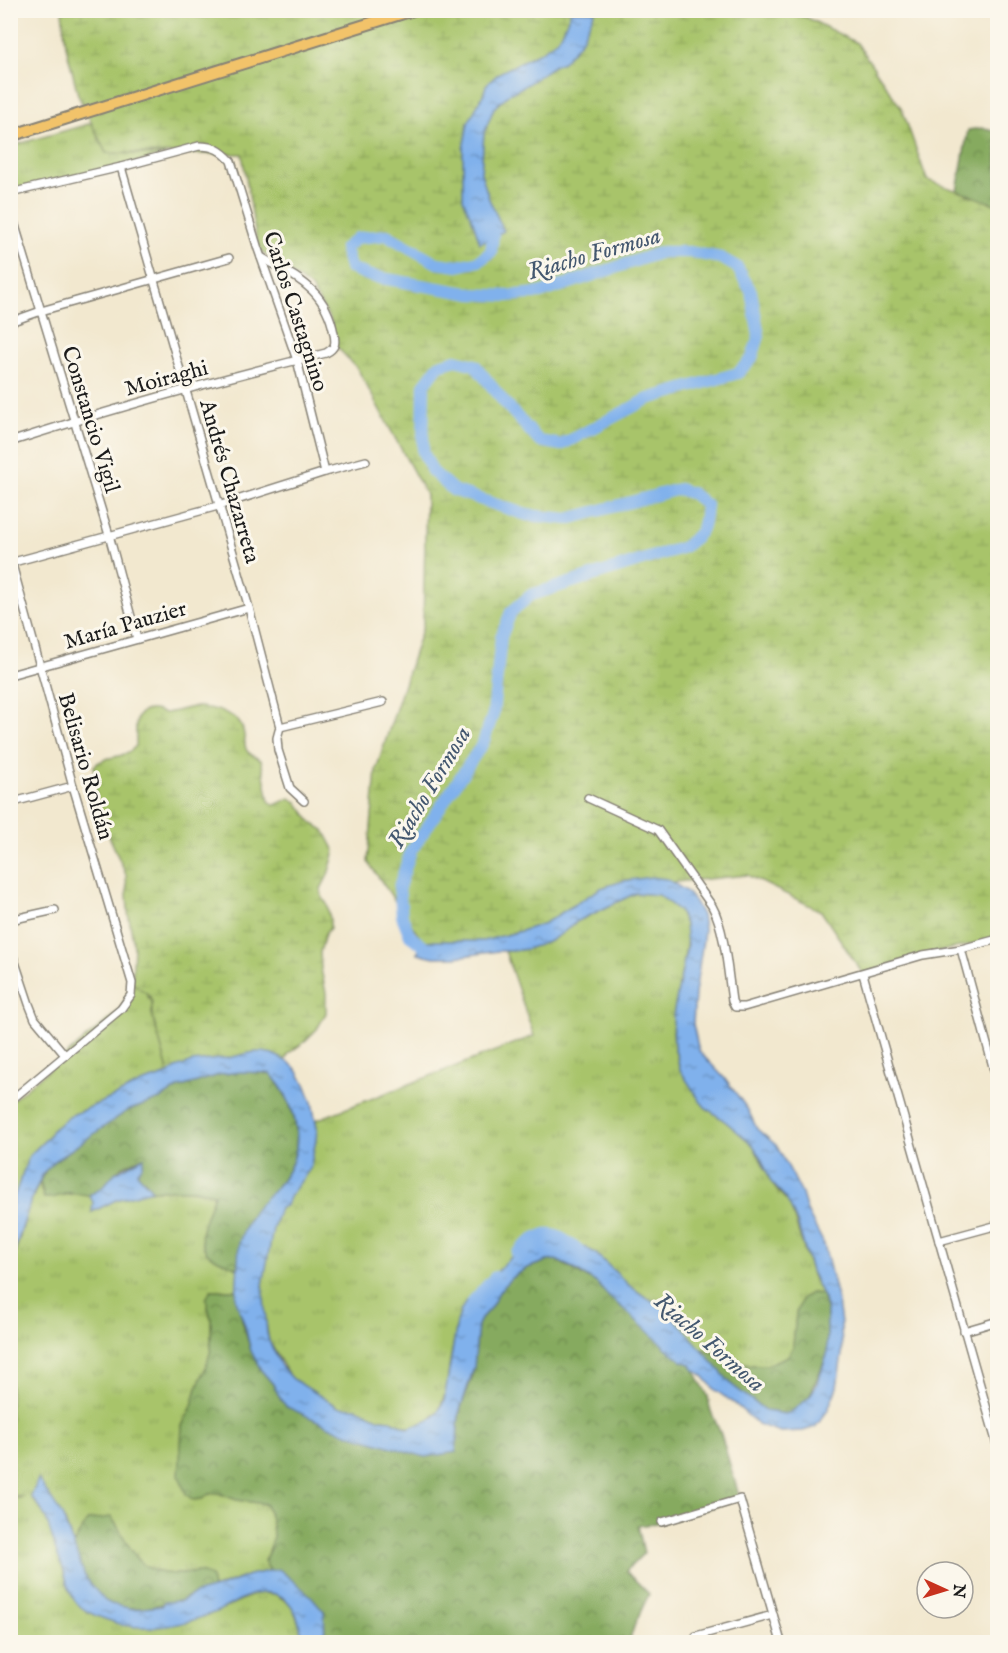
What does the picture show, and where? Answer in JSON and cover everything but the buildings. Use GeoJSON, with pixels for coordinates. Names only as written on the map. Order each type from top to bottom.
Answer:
{"type":"FeatureCollection","features":[{"type":"Feature","properties":{"kind":"highway"},"geometry":{"type":"LineString","coordinates":[[10,136],[413,10]]}},
{"type":"Feature","properties":{"kind":"street","name":"Carlos Castagnino"},"geometry":{"type":"LineString","coordinates":[[121,167],[199,146],[216,148],[231,161],[297,360],[325,472]]}},
{"type":"Feature","properties":{"kind":"street"},"geometry":{"type":"LineString","coordinates":[[10,193],[121,167]]}},
{"type":"Feature","properties":{"kind":"street","name":"Andrés Chazarreta"},"geometry":{"type":"LineString","coordinates":[[121,167],[249,608],[280,727],[277,738],[278,750],[290,788],[304,801]]}},
{"type":"Feature","properties":{"kind":"street","name":"Constancio Vigil"},"geometry":{"type":"LineString","coordinates":[[10,209],[109,535],[137,639]]}},
{"type":"Feature","properties":{"kind":"street","name":"Moiraghi"},"geometry":{"type":"LineString","coordinates":[[10,442],[74,421],[332,350],[335,345],[331,321],[320,298],[303,281],[261,257]]}},
{"type":"Feature","properties":{"kind":"street"},"geometry":{"type":"LineString","coordinates":[[10,322],[41,311],[230,258]]}},
{"type":"Feature","properties":{"kind":"street"},"geometry":{"type":"LineString","coordinates":[[11,561],[218,506],[366,461]]}},
{"type":"Feature","properties":{"kind":"street","name":"Belisario Roldán"},"geometry":{"type":"LineString","coordinates":[[11,561],[73,786],[132,983],[131,995],[122,1009],[64,1055]]}},
{"type":"Feature","properties":{"kind":"street","name":"María Pauzier"},"geometry":{"type":"LineString","coordinates":[[10,675],[249,608]]}},
{"type":"Feature","properties":{"kind":"street"},"geometry":{"type":"LineString","coordinates":[[280,727],[383,702]]}},
{"type":"Feature","properties":{"kind":"street"},"geometry":{"type":"LineString","coordinates":[[10,803],[73,786]]}},
{"type":"Feature","properties":{"kind":"street"},"geometry":{"type":"LineString","coordinates":[[588,798],[658,830],[712,906],[720,928],[732,1001],[735,1007],[744,1007],[923,955],[961,949],[998,939]]}},
{"type":"Feature","properties":{"kind":"street"},"geometry":{"type":"LineString","coordinates":[[10,920],[55,910]]}},
{"type":"Feature","properties":{"kind":"street"},"geometry":{"type":"LineString","coordinates":[[10,947],[35,1018],[64,1055],[10,1101]]}},
{"type":"Feature","properties":{"kind":"street"},"geometry":{"type":"LineString","coordinates":[[961,949],[998,1086]]}},
{"type":"Feature","properties":{"kind":"street"},"geometry":{"type":"LineString","coordinates":[[863,974],[998,1448]]}},
{"type":"Feature","properties":{"kind":"street"},"geometry":{"type":"LineString","coordinates":[[939,1241],[998,1225]]}},
{"type":"Feature","properties":{"kind":"street"},"geometry":{"type":"LineString","coordinates":[[964,1331],[998,1321]]}},
{"type":"Feature","properties":{"kind":"street"},"geometry":{"type":"LineString","coordinates":[[662,1522],[740,1499],[781,1642]]}},
{"type":"Feature","properties":{"kind":"street"},"geometry":{"type":"LineString","coordinates":[[696,1636],[773,1615]]}},
{"type":"Feature","properties":{"kind":"green space"},"geometry":{"type":"Polygon","coordinates":[[[792,10],[857,43],[902,109],[927,180],[997,205],[997,939],[923,955],[863,974],[821,911],[747,875],[637,886],[532,936],[428,949],[368,862],[376,770],[423,626],[426,495],[357,368],[335,345],[331,321],[311,288],[258,249],[242,154],[106,153],[78,95],[66,46],[62,11],[792,10]]]}},
{"type":"Feature","properties":{"kind":"green space"},"geometry":{"type":"Polygon","coordinates":[[[92,123],[106,153],[166,155],[11,193],[11,146],[92,123]]]}},
{"type":"Feature","properties":{"kind":"green space"},"geometry":{"type":"Polygon","coordinates":[[[982,128],[997,132],[997,205],[957,191],[968,130],[982,128]]]}},
{"type":"Feature","properties":{"kind":"green space"},"geometry":{"type":"Polygon","coordinates":[[[194,707],[223,712],[240,724],[247,751],[261,760],[269,801],[275,805],[290,798],[297,802],[312,823],[324,830],[335,851],[321,889],[330,919],[330,928],[325,934],[320,952],[326,993],[326,1013],[317,1029],[289,1053],[279,1069],[169,1074],[152,1014],[152,1002],[149,995],[132,983],[134,947],[128,912],[126,875],[97,808],[94,766],[104,760],[125,754],[136,746],[136,722],[141,713],[146,710],[166,713],[194,707]]]}},
{"type":"Feature","properties":{"kind":"green space"},"geometry":{"type":"Polygon","coordinates":[[[636,893],[659,895],[679,911],[685,924],[687,938],[673,1031],[674,1047],[680,1069],[705,1107],[753,1145],[775,1188],[789,1203],[813,1278],[822,1294],[811,1293],[796,1313],[793,1347],[788,1356],[767,1365],[757,1366],[724,1358],[700,1348],[663,1307],[630,1286],[595,1253],[585,1248],[575,1247],[549,1234],[529,1240],[459,1316],[446,1391],[439,1410],[415,1430],[391,1420],[338,1407],[312,1392],[287,1372],[269,1341],[263,1285],[272,1228],[280,1208],[305,1176],[317,1128],[316,1120],[534,1036],[505,951],[520,950],[550,941],[578,921],[636,893]]]}},
{"type":"Feature","properties":{"kind":"green space"},"geometry":{"type":"Polygon","coordinates":[[[132,983],[144,990],[152,1002],[152,1014],[169,1074],[141,1083],[72,1115],[53,1130],[29,1156],[11,1205],[11,1101],[121,1009],[132,983]]]}},
{"type":"Feature","properties":{"kind":"green space"},"geometry":{"type":"Polygon","coordinates":[[[270,1073],[286,1097],[292,1111],[296,1138],[291,1166],[283,1179],[253,1213],[245,1227],[238,1268],[211,1256],[202,1243],[203,1226],[214,1194],[195,1190],[152,1190],[137,1173],[143,1157],[122,1167],[101,1189],[89,1195],[69,1193],[44,1198],[40,1181],[48,1166],[127,1111],[160,1099],[178,1088],[222,1074],[270,1073]]]}},
{"type":"Feature","properties":{"kind":"green space"},"geometry":{"type":"Polygon","coordinates":[[[40,1181],[44,1198],[79,1193],[89,1195],[93,1202],[92,1212],[118,1199],[154,1190],[178,1189],[214,1194],[202,1229],[220,1260],[238,1268],[237,1290],[211,1290],[208,1309],[211,1318],[211,1350],[192,1406],[182,1426],[202,1499],[209,1494],[218,1493],[237,1500],[265,1504],[273,1534],[273,1543],[264,1561],[270,1571],[249,1575],[213,1589],[211,1577],[202,1573],[166,1573],[146,1566],[139,1561],[127,1545],[116,1524],[88,1520],[73,1544],[65,1521],[38,1480],[31,1497],[43,1512],[50,1528],[70,1592],[87,1612],[109,1620],[165,1626],[190,1621],[254,1594],[275,1594],[292,1605],[302,1632],[302,1642],[11,1642],[11,1499],[25,1497],[10,1496],[12,1458],[10,1456],[11,1268],[29,1206],[40,1181]]]}},
{"type":"Feature","properties":{"kind":"green space"},"geometry":{"type":"Polygon","coordinates":[[[556,1260],[597,1283],[609,1297],[668,1349],[682,1361],[691,1364],[708,1396],[710,1409],[721,1434],[740,1499],[662,1522],[638,1526],[644,1553],[626,1571],[649,1594],[629,1642],[325,1642],[324,1611],[279,1570],[270,1571],[264,1561],[273,1539],[270,1517],[265,1504],[237,1500],[218,1493],[193,1500],[186,1494],[179,1476],[182,1426],[192,1406],[211,1350],[211,1318],[206,1299],[211,1290],[237,1290],[239,1309],[251,1351],[261,1370],[287,1406],[320,1422],[456,1452],[459,1413],[473,1375],[478,1325],[482,1317],[511,1278],[527,1268],[556,1260]]]}},
{"type":"Feature","properties":{"kind":"green space"},"geometry":{"type":"Polygon","coordinates":[[[811,1293],[822,1294],[827,1313],[827,1355],[809,1397],[791,1412],[785,1414],[766,1411],[732,1385],[700,1348],[746,1365],[767,1365],[788,1356],[793,1347],[796,1313],[802,1298],[811,1293]]]}},
{"type":"Feature","properties":{"kind":"green space"},"geometry":{"type":"Polygon","coordinates":[[[111,1517],[133,1553],[147,1567],[170,1574],[204,1573],[211,1577],[213,1589],[181,1601],[147,1608],[127,1608],[105,1601],[86,1579],[73,1544],[88,1520],[111,1517]]]}},
{"type":"Feature","properties":{"kind":"water"},"geometry":{"type":"Polygon","coordinates":[[[571,11],[595,11],[581,41],[563,62],[509,94],[494,108],[484,133],[481,173],[489,199],[504,231],[480,243],[463,199],[463,149],[468,123],[486,85],[499,73],[542,51],[557,40],[571,11]]]}},
{"type":"Feature","properties":{"kind":"water"},"geometry":{"type":"Polygon","coordinates":[[[651,877],[667,879],[686,891],[702,915],[704,929],[693,1024],[699,1051],[727,1081],[748,1110],[757,1129],[776,1145],[802,1194],[807,1211],[824,1244],[838,1302],[842,1354],[837,1387],[828,1410],[815,1427],[803,1431],[780,1432],[758,1424],[715,1390],[703,1376],[693,1369],[691,1364],[682,1361],[667,1349],[609,1297],[597,1283],[556,1260],[527,1268],[511,1278],[482,1317],[478,1325],[474,1367],[459,1413],[456,1452],[425,1457],[342,1432],[287,1407],[261,1370],[251,1351],[236,1300],[239,1243],[243,1232],[254,1212],[283,1179],[291,1166],[295,1152],[296,1124],[292,1110],[287,1097],[270,1073],[222,1074],[178,1088],[160,1099],[127,1111],[56,1160],[43,1173],[31,1200],[11,1269],[11,1205],[29,1156],[52,1130],[72,1115],[192,1062],[263,1052],[273,1054],[290,1063],[297,1070],[312,1102],[317,1128],[310,1169],[289,1197],[286,1206],[280,1208],[273,1228],[263,1285],[269,1341],[281,1366],[293,1379],[338,1407],[357,1408],[380,1419],[391,1420],[408,1428],[429,1420],[437,1414],[444,1401],[457,1322],[466,1301],[473,1301],[501,1267],[529,1240],[560,1238],[575,1247],[585,1247],[595,1253],[630,1286],[663,1307],[732,1385],[766,1411],[785,1414],[791,1412],[809,1397],[816,1386],[827,1355],[827,1313],[824,1299],[811,1271],[791,1208],[785,1197],[771,1182],[753,1145],[705,1107],[680,1070],[674,1047],[673,1015],[687,946],[685,924],[679,911],[659,895],[636,893],[578,921],[550,941],[527,949],[456,957],[434,957],[417,953],[426,941],[483,941],[521,931],[545,923],[601,888],[623,881],[651,877]]]}},
{"type":"Feature","properties":{"kind":"water"},"geometry":{"type":"Polygon","coordinates":[[[144,1157],[137,1173],[152,1190],[116,1200],[92,1212],[93,1202],[89,1195],[101,1189],[115,1173],[144,1157]]]}},
{"type":"Feature","properties":{"kind":"water"},"geometry":{"type":"Polygon","coordinates":[[[38,1479],[62,1515],[86,1579],[105,1601],[133,1609],[161,1606],[164,1602],[181,1601],[194,1594],[220,1587],[249,1575],[279,1569],[311,1596],[324,1611],[325,1642],[302,1642],[297,1616],[293,1608],[280,1596],[272,1593],[250,1595],[216,1612],[165,1626],[122,1625],[87,1611],[72,1596],[45,1517],[31,1497],[38,1479]]]}},
{"type":"Feature","properties":{"kind":"waterway","name":"Riacho Formosa"},"geometry":{"type":"LineString","coordinates":[[436,949],[428,949],[410,936],[402,916],[399,887],[411,851],[483,743],[493,714],[501,637],[511,612],[531,595],[684,547],[701,530],[706,505],[693,494],[679,489],[568,519],[527,515],[453,490],[432,471],[423,452],[424,385],[439,365],[456,360],[475,365],[539,441],[561,445],[648,399],[738,373],[752,358],[759,336],[751,291],[737,267],[721,258],[689,252],[662,252],[540,293],[507,296],[472,294],[370,276],[350,268],[345,248],[357,238],[387,235],[437,263],[458,266],[479,261],[491,252],[493,235],[487,224]]}},
{"type":"Feature","properties":{"kind":"waterway","name":"Riacho Formosa"},"geometry":{"type":"LineString","coordinates":[[517,1254],[536,1238],[552,1235],[568,1242],[586,1258]]}},
{"type":"Feature","properties":{"kind":"waterway","name":"Riacho Formosa"},"geometry":{"type":"LineString","coordinates":[[467,1316],[473,1301],[495,1277]]}}]}
